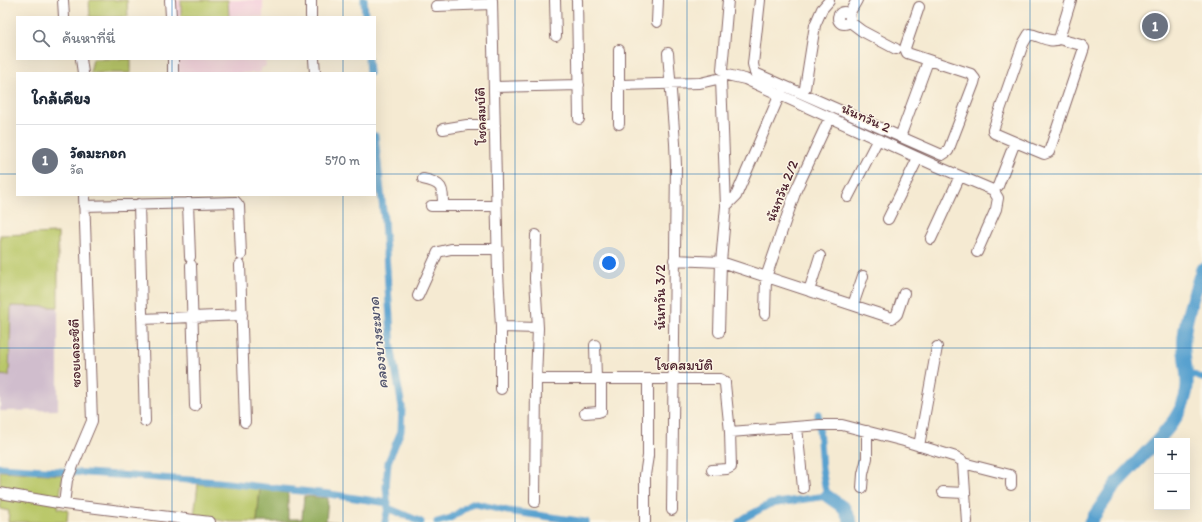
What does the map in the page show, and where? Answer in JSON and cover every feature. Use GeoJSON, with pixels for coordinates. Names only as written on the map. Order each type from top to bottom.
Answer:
{"type":"FeatureCollection","features":[{"type":"Feature","properties":{"kind":"street"},"geometry":{"type":"LineString","coordinates":[[63,0],[64,16]]}},
{"type":"Feature","properties":{"kind":"street"},"geometry":{"type":"LineString","coordinates":[[170,0],[171,16]]}},
{"type":"Feature","properties":{"kind":"street"},"geometry":{"type":"LineString","coordinates":[[311,0],[312,16]]}},
{"type":"Feature","properties":{"kind":"street"},"geometry":{"type":"LineString","coordinates":[[555,0],[556,36]]}},
{"type":"Feature","properties":{"kind":"street"},"geometry":{"type":"LineString","coordinates":[[577,0],[579,119]]}},
{"type":"Feature","properties":{"kind":"street"},"geometry":{"type":"LineString","coordinates":[[657,22],[658,0]]}},
{"type":"Feature","properties":{"kind":"street"},"geometry":{"type":"LineString","coordinates":[[719,332],[721,262],[726,206],[722,76],[728,0]]}},
{"type":"Feature","properties":{"kind":"street"},"geometry":{"type":"LineString","coordinates":[[760,0],[753,64],[755,73],[939,155],[946,154],[975,79],[971,74],[907,53],[905,50],[919,7]]}},
{"type":"Feature","properties":{"kind":"street"},"geometry":{"type":"LineString","coordinates":[[805,88],[815,25],[822,9],[829,0],[862,31],[896,49]]}},
{"type":"Feature","properties":{"kind":"street"},"geometry":{"type":"LineString","coordinates":[[846,16],[857,0]]}},
{"type":"Feature","properties":{"kind":"street"},"geometry":{"type":"LineString","coordinates":[[1059,38],[1072,0]]}},
{"type":"Feature","properties":{"kind":"street"},"geometry":{"type":"LineString","coordinates":[[436,6],[492,2]]}},
{"type":"Feature","properties":{"kind":"street","name":"โชคสมบัติ"},"geometry":{"type":"LineString","coordinates":[[492,2],[496,206],[501,327],[501,389]]}},
{"type":"Feature","properties":{"kind":"street"},"geometry":{"type":"LineString","coordinates":[[1029,34],[1051,41],[1059,38],[1082,45],[1084,48],[1049,152],[1044,154],[993,132],[1023,44],[1029,34]]}},
{"type":"Feature","properties":{"kind":"street"},"geometry":{"type":"LineString","coordinates":[[619,50],[619,124]]}},
{"type":"Feature","properties":{"kind":"street","name":"นันทวัน 3/2"},"geometry":{"type":"LineString","coordinates":[[668,53],[675,151],[672,510]]}},
{"type":"Feature","properties":{"kind":"street"},"geometry":{"type":"LineString","coordinates":[[81,60],[83,72]]}},
{"type":"Feature","properties":{"kind":"street"},"geometry":{"type":"LineString","coordinates":[[173,60],[173,72]]}},
{"type":"Feature","properties":{"kind":"street"},"geometry":{"type":"LineString","coordinates":[[314,60],[316,72]]}},
{"type":"Feature","properties":{"kind":"street"},"geometry":{"type":"LineString","coordinates":[[900,137],[928,61]]}},
{"type":"Feature","properties":{"kind":"street"},"geometry":{"type":"LineString","coordinates":[[618,85],[700,83],[722,76]]}},
{"type":"Feature","properties":{"kind":"street","name":"นันทวัน 2"},"geometry":{"type":"LineString","coordinates":[[722,76],[745,79],[918,158],[960,176],[995,188]]}},
{"type":"Feature","properties":{"kind":"street"},"geometry":{"type":"LineString","coordinates":[[494,87],[579,85]]}},
{"type":"Feature","properties":{"kind":"street"},"geometry":{"type":"LineString","coordinates":[[726,206],[736,196],[780,94]]}},
{"type":"Feature","properties":{"kind":"street","name":"นันทวัน 2/2"},"geometry":{"type":"LineString","coordinates":[[765,314],[766,277],[796,190],[830,118]]}},
{"type":"Feature","properties":{"kind":"street"},"geometry":{"type":"LineString","coordinates":[[444,129],[495,125]]}},
{"type":"Feature","properties":{"kind":"street"},"geometry":{"type":"LineString","coordinates":[[848,197],[878,139]]}},
{"type":"Feature","properties":{"kind":"street"},"geometry":{"type":"LineString","coordinates":[[977,252],[996,209],[998,198],[995,188],[1015,142]]}},
{"type":"Feature","properties":{"kind":"street"},"geometry":{"type":"LineString","coordinates":[[888,219],[918,158]]}},
{"type":"Feature","properties":{"kind":"street"},"geometry":{"type":"LineString","coordinates":[[930,239],[960,176]]}},
{"type":"Feature","properties":{"kind":"street"},"geometry":{"type":"LineString","coordinates":[[423,179],[433,181],[441,187],[443,192],[442,206]]}},
{"type":"Feature","properties":{"kind":"street","name":"ซอยเดอะซิตี"},"geometry":{"type":"LineString","coordinates":[[64,504],[67,480],[92,421],[84,196]]}},
{"type":"Feature","properties":{"kind":"street"},"geometry":{"type":"LineString","coordinates":[[84,206],[96,200],[238,203],[245,422]]}},
{"type":"Feature","properties":{"kind":"street"},"geometry":{"type":"LineString","coordinates":[[144,421],[142,319],[146,201]]}},
{"type":"Feature","properties":{"kind":"street"},"geometry":{"type":"LineString","coordinates":[[188,203],[196,406]]}},
{"type":"Feature","properties":{"kind":"street"},"geometry":{"type":"LineString","coordinates":[[431,206],[496,206]]}},
{"type":"Feature","properties":{"kind":"street"},"geometry":{"type":"LineString","coordinates":[[535,502],[538,328],[535,279],[536,235]]}},
{"type":"Feature","properties":{"kind":"street"},"geometry":{"type":"LineString","coordinates":[[418,296],[438,252],[451,249],[498,249]]}},
{"type":"Feature","properties":{"kind":"street"},"geometry":{"type":"LineString","coordinates":[[809,291],[820,256]]}},
{"type":"Feature","properties":{"kind":"street"},"geometry":{"type":"LineString","coordinates":[[674,260],[721,262],[852,305],[894,317],[897,314],[904,292]]}},
{"type":"Feature","properties":{"kind":"street"},"geometry":{"type":"LineString","coordinates":[[852,305],[863,276]]}},
{"type":"Feature","properties":{"kind":"street"},"geometry":{"type":"LineString","coordinates":[[142,319],[242,315]]}},
{"type":"Feature","properties":{"kind":"street"},"geometry":{"type":"LineString","coordinates":[[501,327],[538,328]]}},
{"type":"Feature","properties":{"kind":"street"},"geometry":{"type":"LineString","coordinates":[[585,413],[601,411],[595,346]]}},
{"type":"Feature","properties":{"kind":"street"},"geometry":{"type":"LineString","coordinates":[[919,446],[937,347]]}},
{"type":"Feature","properties":{"kind":"street","name":"โชคสมบัติ"},"geometry":{"type":"LineString","coordinates":[[536,379],[720,379],[725,382],[730,432]]}},
{"type":"Feature","properties":{"kind":"street"},"geometry":{"type":"LineString","coordinates":[[644,518],[645,475],[648,456],[648,379]]}},
{"type":"Feature","properties":{"kind":"street"},"geometry":{"type":"LineString","coordinates":[[712,470],[727,469],[731,467],[730,432],[820,425],[842,425],[956,457],[963,463],[1010,475],[1011,485]]}},
{"type":"Feature","properties":{"kind":"street"},"geometry":{"type":"LineString","coordinates":[[797,427],[803,488]]}},
{"type":"Feature","properties":{"kind":"street"},"geometry":{"type":"LineString","coordinates":[[862,488],[863,474],[867,458],[867,431]]}},
{"type":"Feature","properties":{"kind":"street"},"geometry":{"type":"LineString","coordinates":[[963,463],[967,522]]}},
{"type":"Feature","properties":{"kind":"street"},"geometry":{"type":"LineString","coordinates":[[943,492],[965,493]]}},
{"type":"Feature","properties":{"kind":"street"},"geometry":{"type":"LineString","coordinates":[[0,493],[64,504],[210,522]]}},
{"type":"Feature","properties":{"kind":"shaded area"},"geometry":{"type":"Polygon","coordinates":[[[172,0],[263,0],[263,16],[173,16],[172,0]]]}},
{"type":"Feature","properties":{"kind":"shaded area"},"geometry":{"type":"Polygon","coordinates":[[[175,60],[265,60],[266,66],[260,69],[260,72],[175,72],[175,60]]]}},
{"type":"Feature","properties":{"kind":"shaded area"},"geometry":{"type":"Polygon","coordinates":[[[11,306],[58,307],[58,410],[0,411],[0,375],[9,375],[11,306]]]}},
{"type":"Feature","properties":{"kind":"green space"},"geometry":{"type":"Polygon","coordinates":[[[89,0],[127,0],[128,16],[90,16],[89,0]]]}},
{"type":"Feature","properties":{"kind":"green space"},"geometry":{"type":"Polygon","coordinates":[[[181,0],[228,0],[229,16],[181,16],[181,0]]]}},
{"type":"Feature","properties":{"kind":"green space"},"geometry":{"type":"Polygon","coordinates":[[[93,60],[131,60],[131,72],[90,72],[93,60]]]}},
{"type":"Feature","properties":{"kind":"green space"},"geometry":{"type":"Polygon","coordinates":[[[58,233],[58,307],[11,306],[9,376],[0,375],[0,235],[58,233]]]}},
{"type":"Feature","properties":{"kind":"green space"},"geometry":{"type":"Polygon","coordinates":[[[0,471],[63,475],[58,508],[68,510],[67,522],[8,522],[9,511],[0,509],[0,471]]]}},
{"type":"Feature","properties":{"kind":"green space"},"geometry":{"type":"Polygon","coordinates":[[[198,484],[260,488],[257,522],[230,522],[194,516],[198,484]]]}},
{"type":"Feature","properties":{"kind":"green space"},"geometry":{"type":"Polygon","coordinates":[[[260,488],[288,493],[288,519],[302,519],[304,496],[328,498],[326,521],[337,522],[257,522],[260,488]]]}},
{"type":"Feature","properties":{"kind":"waterway","name":"คลองบางระมาด"},"geometry":{"type":"LineString","coordinates":[[364,0],[365,16]]}},
{"type":"Feature","properties":{"kind":"waterway","name":"คลองบางระมาด"},"geometry":{"type":"LineString","coordinates":[[368,60],[369,72]]}},
{"type":"Feature","properties":{"kind":"waterway","name":"คลองบางระมาด"},"geometry":{"type":"LineString","coordinates":[[376,145],[384,220],[392,352],[402,407],[401,431],[388,462],[386,487],[388,508],[385,522]]}},
{"type":"Feature","properties":{"kind":"waterway"},"geometry":{"type":"LineString","coordinates":[[1160,438],[1177,416],[1186,394],[1187,380],[1184,356],[1185,328],[1202,269]]}},
{"type":"Feature","properties":{"kind":"waterway"},"geometry":{"type":"LineString","coordinates":[[1185,372],[1202,378]]}},
{"type":"Feature","properties":{"kind":"waterway","name":"คลองบางระมาด"},"geometry":{"type":"LineString","coordinates":[[739,522],[770,504],[827,496],[822,469],[818,414]]}},
{"type":"Feature","properties":{"kind":"waterway"},"geometry":{"type":"LineString","coordinates":[[1090,522],[1116,484],[1154,444]]}},
{"type":"Feature","properties":{"kind":"waterway"},"geometry":{"type":"LineString","coordinates":[[0,467],[218,482],[329,494],[388,503]]}},
{"type":"Feature","properties":{"kind":"waterway","name":"คลองบางระมาด"},"geometry":{"type":"LineString","coordinates":[[827,496],[844,508],[851,522]]}},
{"type":"Feature","properties":{"kind":"waterway","name":"คลองบางระมาด"},"geometry":{"type":"LineString","coordinates":[[437,522],[451,518],[472,503],[508,511],[586,522]]}},
{"type":"Feature","properties":{"kind":"waterway","name":"คลองบางระมาด"},"geometry":{"type":"LineString","coordinates":[[388,508],[421,522]]}},
{"type":"Feature","properties":{"kind":"place","name":"วัดมะกอก"},"geometry":{"type":"Point","coordinates":[1155,26]}}]}
